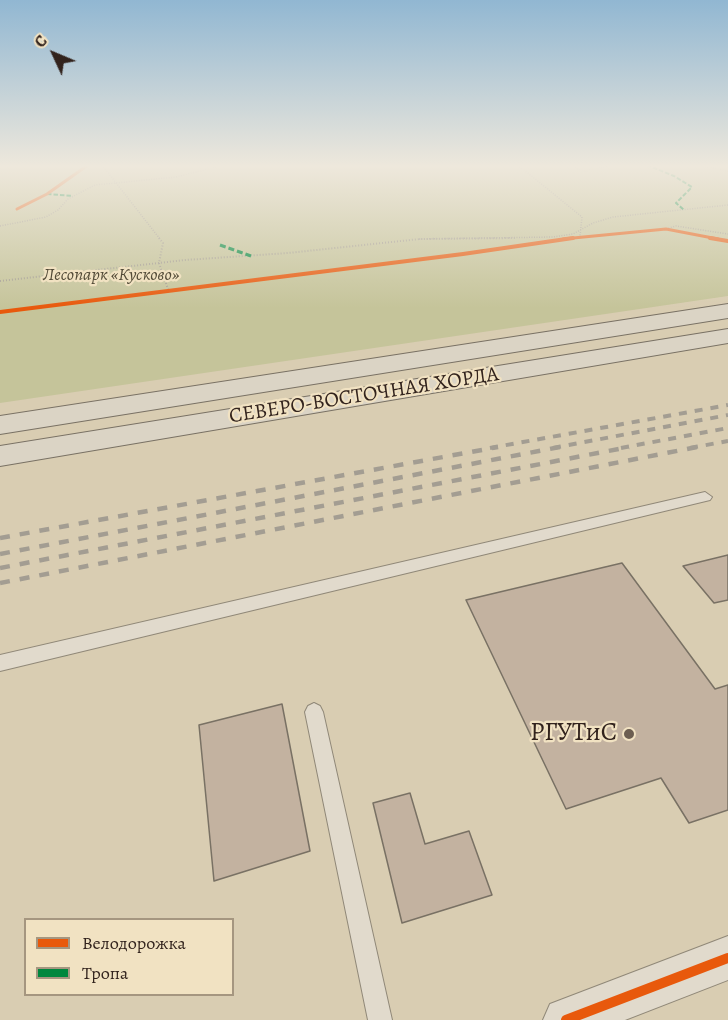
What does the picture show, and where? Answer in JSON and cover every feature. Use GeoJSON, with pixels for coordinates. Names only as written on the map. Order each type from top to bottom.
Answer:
{"type":"FeatureCollection","features":[{"type":"Feature","properties":{"kind":"main road","name":"СЕВЕРО-ВОСТОЧНАЯ ХОРДА"},"geometry":{"type":"LineString","coordinates":[[0,425],[728,311]]}},
{"type":"Feature","properties":{"kind":"main road","name":"СЕВЕРО-ВОСТОЧНАЯ ХОРДА"},"geometry":{"type":"LineString","coordinates":[[0,456],[728,336]]}},
{"type":"Feature","properties":{"kind":"street"},"geometry":{"type":"LineString","coordinates":[[566,1020],[728,958]]}},
{"type":"Feature","properties":{"kind":"lane"},"geometry":{"type":"LineString","coordinates":[[0,663],[705,498]]}},
{"type":"Feature","properties":{"kind":"lane"},"geometry":{"type":"LineString","coordinates":[[315,711],[380,1020]]}},
{"type":"Feature","properties":{"kind":"path"},"geometry":{"type":"LineString","coordinates":[[0,226],[46,217],[54,213]]}},
{"type":"Feature","properties":{"kind":"path"},"geometry":{"type":"LineString","coordinates":[[138,213],[163,243],[159,263],[169,292]]}},
{"type":"Feature","properties":{"kind":"path"},"geometry":{"type":"LineString","coordinates":[[577,213],[582,217],[580,233]]}},
{"type":"Feature","properties":{"kind":"path"},"geometry":{"type":"LineString","coordinates":[[514,245],[580,233],[593,223],[613,217],[655,213]]}},
{"type":"Feature","properties":{"kind":"path"},"geometry":{"type":"LineString","coordinates":[[654,230],[676,226],[728,234]]}},
{"type":"Feature","properties":{"kind":"path"},"geometry":{"type":"LineString","coordinates":[[666,229],[728,241]]}},
{"type":"Feature","properties":{"kind":"path"},"geometry":{"type":"LineString","coordinates":[[0,281],[159,263],[420,239],[553,237],[580,233],[589,235]]}},
{"type":"Feature","properties":{"kind":"path"},"geometry":{"type":"LineString","coordinates":[[158,293],[181,290]]}},
{"type":"Feature","properties":{"kind":"green space","name":"Лесопарк «Кусково»"},"geometry":{"type":"Polygon","coordinates":[[[0,213],[728,213],[728,296],[0,403],[0,213]]]}},
{"type":"Feature","properties":{"kind":"building"},"geometry":{"type":"Polygon","coordinates":[[[728,555],[728,600],[714,603],[683,566],[728,555]]]}},
{"type":"Feature","properties":{"kind":"building","name":"РГУТиС"},"geometry":{"type":"Polygon","coordinates":[[[622,563],[715,689],[728,685],[728,810],[689,823],[661,778],[566,809],[466,600],[622,563]]]}},
{"type":"Feature","properties":{"kind":"building"},"geometry":{"type":"Polygon","coordinates":[[[282,704],[310,851],[214,881],[199,725],[282,704]]]}},
{"type":"Feature","properties":{"kind":"building"},"geometry":{"type":"Polygon","coordinates":[[[410,793],[425,844],[469,831],[492,895],[402,923],[373,803],[410,793]]]}},
{"type":"Feature","properties":{"kind":"railway"},"geometry":{"type":"LineString","coordinates":[[490,448],[728,405]]}},
{"type":"Feature","properties":{"kind":"railway"},"geometry":{"type":"LineString","coordinates":[[553,448],[728,415]]}},
{"type":"Feature","properties":{"kind":"railway"},"geometry":{"type":"LineString","coordinates":[[621,448],[728,428]]}},
{"type":"Feature","properties":{"kind":"railway"},"geometry":{"type":"LineString","coordinates":[[690,448],[728,441]]}},
{"type":"Feature","properties":{"kind":"railway"},"geometry":{"type":"LineString","coordinates":[[0,538],[498,447]]}},
{"type":"Feature","properties":{"kind":"railway"},"geometry":{"type":"LineString","coordinates":[[0,554],[560,447]]}},
{"type":"Feature","properties":{"kind":"railway"},"geometry":{"type":"LineString","coordinates":[[0,568],[629,447]]}},
{"type":"Feature","properties":{"kind":"railway"},"geometry":{"type":"LineString","coordinates":[[0,583],[697,447]]}},
{"type":"Feature","properties":{"kind":"marked path"},"geometry":{"type":"LineString","coordinates":[[220,245],[251,256]]}},
{"type":"Feature","properties":{"kind":"cycle path"},"geometry":{"type":"LineString","coordinates":[[0,312],[463,254],[597,234],[666,229],[728,241]]}},
{"type":"Feature","properties":{"kind":"cycle path"},"geometry":{"type":"LineString","coordinates":[[566,1020],[728,958]]}},
{"type":"Feature","properties":{"kind":"place","name":"РГУТиС"},"geometry":{"type":"Point","coordinates":[629,734]}}]}
